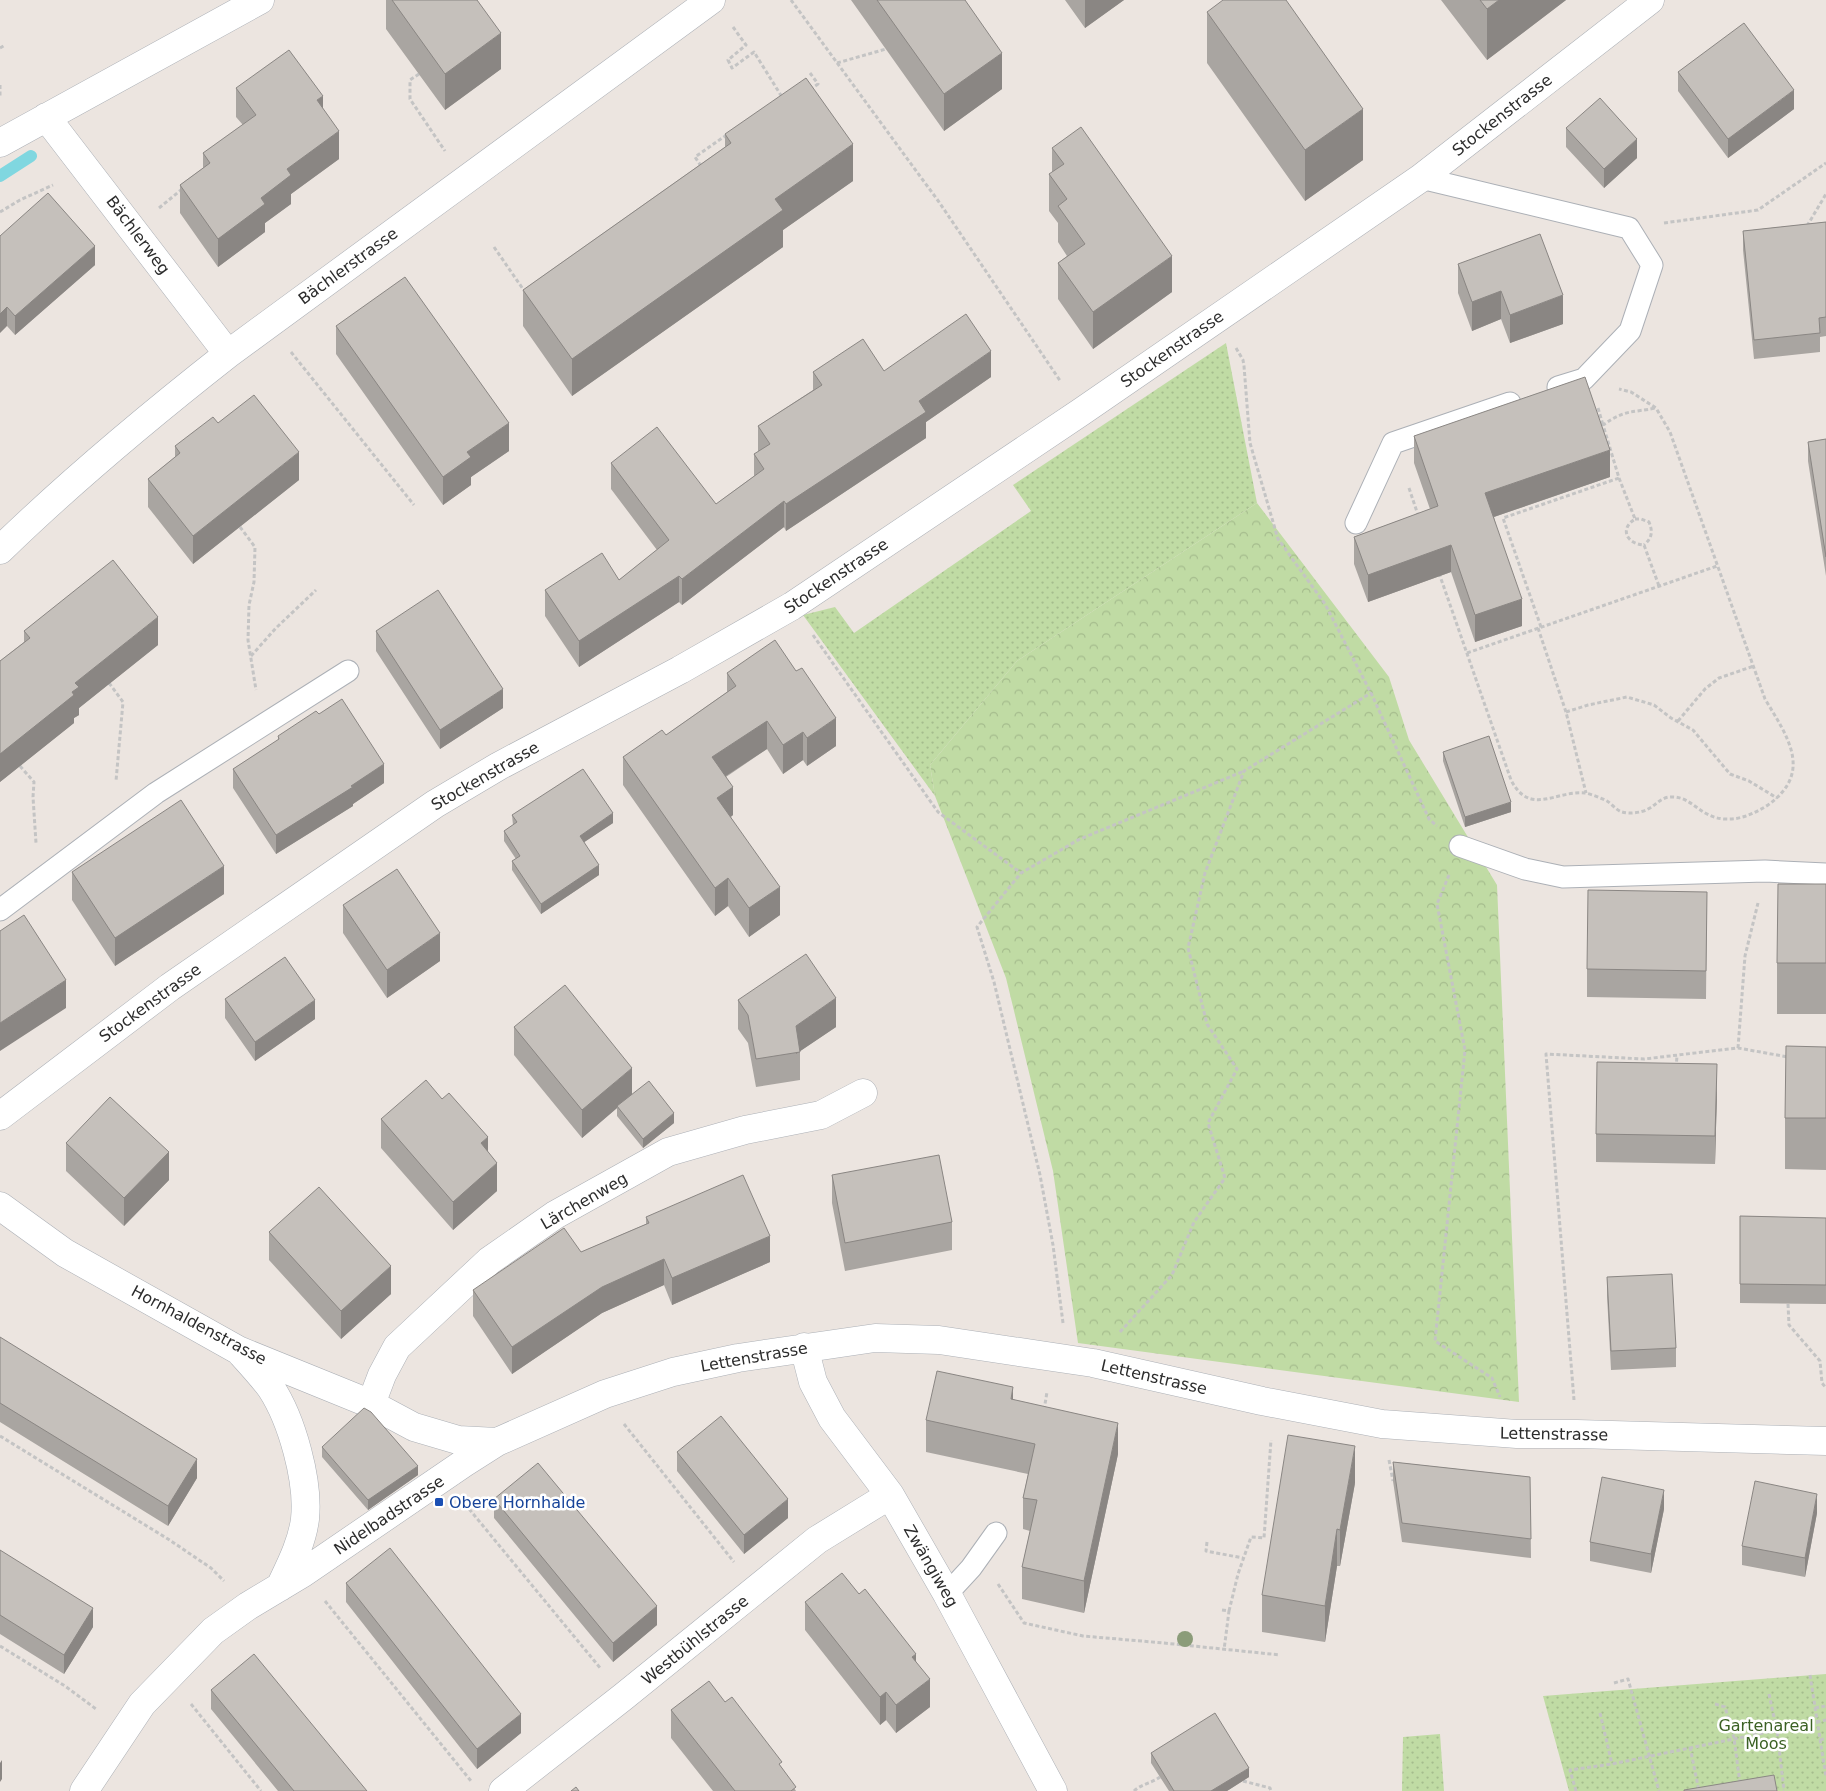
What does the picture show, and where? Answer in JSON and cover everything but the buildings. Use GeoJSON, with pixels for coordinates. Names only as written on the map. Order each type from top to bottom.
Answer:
{"type":"FeatureCollection","features":[{"type":"Feature","properties":{"kind":"street"},"geometry":{"type":"LineString","coordinates":[[0,143],[260,0]]}},
{"type":"Feature","properties":{"kind":"street","name":"Bächlerstrasse"},"geometry":{"type":"LineString","coordinates":[[0,550],[92,466],[228,354],[711,0]]}},
{"type":"Feature","properties":{"kind":"street","name":"Stockenstrasse"},"geometry":{"type":"LineString","coordinates":[[0,1116],[170,987],[435,804],[499,766],[680,670],[792,606],[1081,412],[1420,178],[1650,0]]}},
{"type":"Feature","properties":{"kind":"street","name":"Bächlerweg"},"geometry":{"type":"LineString","coordinates":[[46,117],[228,354]]}},
{"type":"Feature","properties":{"kind":"street","name":"Lärchenweg"},"geometry":{"type":"LineString","coordinates":[[371,1404],[382,1375],[397,1347],[489,1261],[555,1216],[668,1152],[745,1130],[821,1115],[863,1093]]}},
{"type":"Feature","properties":{"kind":"street","name":"Hornhaldenstrasse"},"geometry":{"type":"LineString","coordinates":[[2,1212],[65,1253],[238,1350],[371,1404],[414,1427],[439,1436],[458,1440],[497,1442]]}},
{"type":"Feature","properties":{"kind":"street","name":"Lettenstrasse"},"geometry":{"type":"LineString","coordinates":[[497,1442],[605,1394],[665,1375],[738,1358],[875,1338],[939,1340],[1081,1361],[1262,1401],[1382,1424],[1516,1434],[1826,1441]]}},
{"type":"Feature","properties":{"kind":"street","name":"Zwängiweg"},"geometry":{"type":"LineString","coordinates":[[804,1348],[813,1382],[832,1418],[890,1495],[947,1594],[1053,1791]]}},
{"type":"Feature","properties":{"kind":"street"},"geometry":{"type":"LineString","coordinates":[[238,1350],[271,1389],[291,1428],[305,1486],[305,1520],[299,1546],[280,1587]]}},
{"type":"Feature","properties":{"kind":"street","name":"Nidelbadstrasse"},"geometry":{"type":"LineString","coordinates":[[84,1791],[142,1704],[213,1631],[248,1606],[303,1573],[497,1442]]}},
{"type":"Feature","properties":{"kind":"street","name":"Westbühlstrasse"},"geometry":{"type":"LineString","coordinates":[[504,1791],[817,1540],[890,1495]]}},
{"type":"Feature","properties":{"kind":"lane"},"geometry":{"type":"LineString","coordinates":[[1356,523],[1392,443],[1584,378],[1630,331],[1652,265],[1629,228],[1420,178]]}},
{"type":"Feature","properties":{"kind":"lane"},"geometry":{"type":"LineString","coordinates":[[0,910],[156,793],[348,671]]}},
{"type":"Feature","properties":{"kind":"lane"},"geometry":{"type":"LineString","coordinates":[[1460,846],[1525,869],[1563,877],[1765,871],[1826,874]]}},
{"type":"Feature","properties":{"kind":"lane"},"geometry":{"type":"LineString","coordinates":[[947,1594],[971,1568],[996,1533]]}},
{"type":"Feature","properties":{"kind":"path"},"geometry":{"type":"LineString","coordinates":[[791,0],[939,202],[1063,384]]}},
{"type":"Feature","properties":{"kind":"path"},"geometry":{"type":"LineString","coordinates":[[731,24],[746,45],[728,60],[732,68],[754,52],[786,101]]}},
{"type":"Feature","properties":{"kind":"path"},"geometry":{"type":"LineString","coordinates":[[0,48],[5,45]]}},
{"type":"Feature","properties":{"kind":"path"},"geometry":{"type":"LineString","coordinates":[[837,63],[886,49]]}},
{"type":"Feature","properties":{"kind":"path"},"geometry":{"type":"LineString","coordinates":[[810,73],[818,84],[811,89]]}},
{"type":"Feature","properties":{"kind":"path"},"geometry":{"type":"LineString","coordinates":[[419,74],[410,80],[410,99],[449,158]]}},
{"type":"Feature","properties":{"kind":"path"},"geometry":{"type":"LineString","coordinates":[[0,85],[0,96]]}},
{"type":"Feature","properties":{"kind":"path"},"geometry":{"type":"LineString","coordinates":[[775,101],[782,96]]}},
{"type":"Feature","properties":{"kind":"path"},"geometry":{"type":"LineString","coordinates":[[703,168],[695,157],[732,132]]}},
{"type":"Feature","properties":{"kind":"path"},"geometry":{"type":"LineString","coordinates":[[1629,228],[1758,210],[1826,163]]}},
{"type":"Feature","properties":{"kind":"path"},"geometry":{"type":"LineString","coordinates":[[0,212],[20,200],[87,169]]}},
{"type":"Feature","properties":{"kind":"path"},"geometry":{"type":"LineString","coordinates":[[133,229],[183,189]]}},
{"type":"Feature","properties":{"kind":"path"},"geometry":{"type":"LineString","coordinates":[[1806,228],[1826,194]]}},
{"type":"Feature","properties":{"kind":"path"},"geometry":{"type":"LineString","coordinates":[[494,247],[524,292],[530,288]]}},
{"type":"Feature","properties":{"kind":"path"},"geometry":{"type":"LineString","coordinates":[[268,324],[338,408],[414,505]]}},
{"type":"Feature","properties":{"kind":"path"},"geometry":{"type":"LineString","coordinates":[[1243,360],[1250,443],[1278,539],[1325,604],[1371,693],[1430,819],[1460,846],[1437,904],[1465,1050],[1435,1341],[1492,1378],[1516,1434]]}},
{"type":"Feature","properties":{"kind":"path"},"geometry":{"type":"LineString","coordinates":[[1438,571],[1516,790],[1526,798],[1542,800],[1586,793],[1606,800],[1620,812],[1635,813],[1648,810],[1658,801],[1670,796],[1682,797],[1708,816],[1726,819],[1743,817],[1757,812],[1777,798],[1787,786],[1794,770],[1792,750],[1785,732],[1765,699],[1670,432],[1656,408],[1631,392],[1584,378]]}},
{"type":"Feature","properties":{"kind":"path"},"geometry":{"type":"LineString","coordinates":[[1596,402],[1619,478],[1635,519]]}},
{"type":"Feature","properties":{"kind":"path"},"geometry":{"type":"LineString","coordinates":[[1603,425],[1616,416],[1630,411],[1656,408]]}},
{"type":"Feature","properties":{"kind":"path"},"geometry":{"type":"LineString","coordinates":[[1392,443],[1418,516]]}},
{"type":"Feature","properties":{"kind":"path"},"geometry":{"type":"LineString","coordinates":[[1586,793],[1566,712],[1503,518],[1619,478]]}},
{"type":"Feature","properties":{"kind":"path"},"geometry":{"type":"LineString","coordinates":[[1635,519],[1649,522],[1652,530],[1650,539],[1644,545],[1634,544],[1628,538],[1626,529],[1630,522],[1635,519]]}},
{"type":"Feature","properties":{"kind":"path"},"geometry":{"type":"LineString","coordinates":[[240,527],[255,547],[254,582],[249,605],[248,640],[255,688],[272,720]]}},
{"type":"Feature","properties":{"kind":"path"},"geometry":{"type":"LineString","coordinates":[[1644,545],[1659,586]]}},
{"type":"Feature","properties":{"kind":"path"},"geometry":{"type":"LineString","coordinates":[[1467,653],[1718,566]]}},
{"type":"Feature","properties":{"kind":"path"},"geometry":{"type":"LineString","coordinates":[[251,656],[276,628],[316,590]]}},
{"type":"Feature","properties":{"kind":"path"},"geometry":{"type":"LineString","coordinates":[[792,606],[938,812],[1021,873]]}},
{"type":"Feature","properties":{"kind":"path"},"geometry":{"type":"LineString","coordinates":[[1678,721],[1705,689],[1719,678],[1754,666]]}},
{"type":"Feature","properties":{"kind":"path"},"geometry":{"type":"LineString","coordinates":[[109,683],[123,702],[116,791],[130,813]]}},
{"type":"Feature","properties":{"kind":"path"},"geometry":{"type":"LineString","coordinates":[[1244,771],[1206,873],[1188,948],[1207,1024],[1237,1069],[1208,1123],[1225,1178],[1194,1222],[1172,1275],[1081,1361],[1053,1245],[1040,1174],[994,982],[977,927],[1021,873],[1078,840],[1244,771],[1371,693]]}},
{"type":"Feature","properties":{"kind":"path"},"geometry":{"type":"LineString","coordinates":[[1566,712],[1626,697],[1654,705],[1693,730],[1730,774],[1749,781],[1777,798]]}},
{"type":"Feature","properties":{"kind":"path"},"geometry":{"type":"LineString","coordinates":[[20,766],[34,782],[36,849],[50,872]]}},
{"type":"Feature","properties":{"kind":"path"},"geometry":{"type":"LineString","coordinates":[[1738,1048],[1745,956],[1765,871]]}},
{"type":"Feature","properties":{"kind":"path"},"geometry":{"type":"LineString","coordinates":[[1577,1434],[1546,1054],[1646,1059],[1738,1048],[1794,1058]]}},
{"type":"Feature","properties":{"kind":"path"},"geometry":{"type":"LineString","coordinates":[[1676,1074],[1677,1056]]}},
{"type":"Feature","properties":{"kind":"path"},"geometry":{"type":"LineString","coordinates":[[1646,1059],[1646,1067]]}},
{"type":"Feature","properties":{"kind":"path"},"geometry":{"type":"LineString","coordinates":[[1788,1304],[1790,1325],[1820,1360],[1822,1383],[1826,1388]]}},
{"type":"Feature","properties":{"kind":"path"},"geometry":{"type":"LineString","coordinates":[[1043,1417],[1048,1390]]}},
{"type":"Feature","properties":{"kind":"path"},"geometry":{"type":"LineString","coordinates":[[619,1418],[756,1590]]}},
{"type":"Feature","properties":{"kind":"path"},"geometry":{"type":"LineString","coordinates":[[1224,1650],[1230,1611],[1251,1537],[1264,1538],[1271,1432]]}},
{"type":"Feature","properties":{"kind":"path"},"geometry":{"type":"LineString","coordinates":[[0,1436],[168,1539],[211,1568]]}},
{"type":"Feature","properties":{"kind":"path"},"geometry":{"type":"LineString","coordinates":[[1389,1457],[1394,1481]]}},
{"type":"Feature","properties":{"kind":"path"},"geometry":{"type":"LineString","coordinates":[[459,1497],[623,1697]]}},
{"type":"Feature","properties":{"kind":"path"},"geometry":{"type":"LineString","coordinates":[[1264,1535],[1271,1536]]}},
{"type":"Feature","properties":{"kind":"path"},"geometry":{"type":"LineString","coordinates":[[1207,1542],[1206,1551],[1244,1558]]}},
{"type":"Feature","properties":{"kind":"path"},"geometry":{"type":"LineString","coordinates":[[980,1556],[1024,1623],[1083,1636],[1280,1655]]}},
{"type":"Feature","properties":{"kind":"path"},"geometry":{"type":"LineString","coordinates":[[303,1573],[473,1783]]}},
{"type":"Feature","properties":{"kind":"path"},"geometry":{"type":"LineString","coordinates":[[1222,1610],[1230,1611]]}},
{"type":"Feature","properties":{"kind":"path"},"geometry":{"type":"LineString","coordinates":[[0,1646],[87,1702]]}},
{"type":"Feature","properties":{"kind":"path"},"geometry":{"type":"LineString","coordinates":[[1810,1675],[1826,1777]]}},
{"type":"Feature","properties":{"kind":"path"},"geometry":{"type":"LineString","coordinates":[[169,1676],[261,1791]]}},
{"type":"Feature","properties":{"kind":"path"},"geometry":{"type":"LineString","coordinates":[[1614,1683],[1628,1679],[1659,1791]]}},
{"type":"Feature","properties":{"kind":"path"},"geometry":{"type":"LineString","coordinates":[[1769,1694],[1777,1731],[1783,1790]]}},
{"type":"Feature","properties":{"kind":"path"},"geometry":{"type":"LineString","coordinates":[[1715,1704],[1725,1707],[1734,1738],[1741,1791]]}},
{"type":"Feature","properties":{"kind":"path"},"geometry":{"type":"LineString","coordinates":[[1815,1708],[1826,1706]]}},
{"type":"Feature","properties":{"kind":"path"},"geometry":{"type":"LineString","coordinates":[[1600,1713],[1612,1764]]}},
{"type":"Feature","properties":{"kind":"path"},"geometry":{"type":"LineString","coordinates":[[1576,1791],[1570,1770],[1612,1764],[1826,1720]]}},
{"type":"Feature","properties":{"kind":"path"},"geometry":{"type":"LineString","coordinates":[[1820,1740],[1826,1738]]}},
{"type":"Feature","properties":{"kind":"path"},"geometry":{"type":"LineString","coordinates":[[1690,1747],[1699,1791]]}},
{"type":"Feature","properties":{"kind":"path"},"geometry":{"type":"LineString","coordinates":[[1134,1791],[1138,1787],[1160,1778]]}},
{"type":"Feature","properties":{"kind":"path"},"geometry":{"type":"LineString","coordinates":[[1243,1781],[1270,1788],[1271,1791]]}},
{"type":"Feature","properties":{"kind":"green space"},"geometry":{"type":"Polygon","coordinates":[[[1226,343],[1257,503],[1017,661],[930,765],[935,796],[803,615],[835,607],[854,633],[1031,511],[1013,485],[1226,343]]]}},
{"type":"Feature","properties":{"kind":"green space"},"geometry":{"type":"Polygon","coordinates":[[[1257,503],[1389,677],[1409,740],[1497,885],[1519,1402],[1078,1343],[1053,1171],[1006,978],[935,796],[930,765],[1017,661],[1257,503]]]}},
{"type":"Feature","properties":{"kind":"green space","name":"Gartenareal Moos"},"geometry":{"type":"Polygon","coordinates":[[[1826,1674],[1826,1791],[1569,1791],[1543,1696],[1826,1674]]]}},
{"type":"Feature","properties":{"kind":"green space"},"geometry":{"type":"Polygon","coordinates":[[[1440,1734],[1444,1791],[1402,1791],[1403,1737],[1440,1734]]]}},
{"type":"Feature","properties":{"kind":"waterway"},"geometry":{"type":"LineString","coordinates":[[0,176],[31,156]]}},
{"type":"Feature","properties":{"kind":"place","name":"Obere Hornhalde"},"geometry":{"type":"Point","coordinates":[439,1502]}}]}
